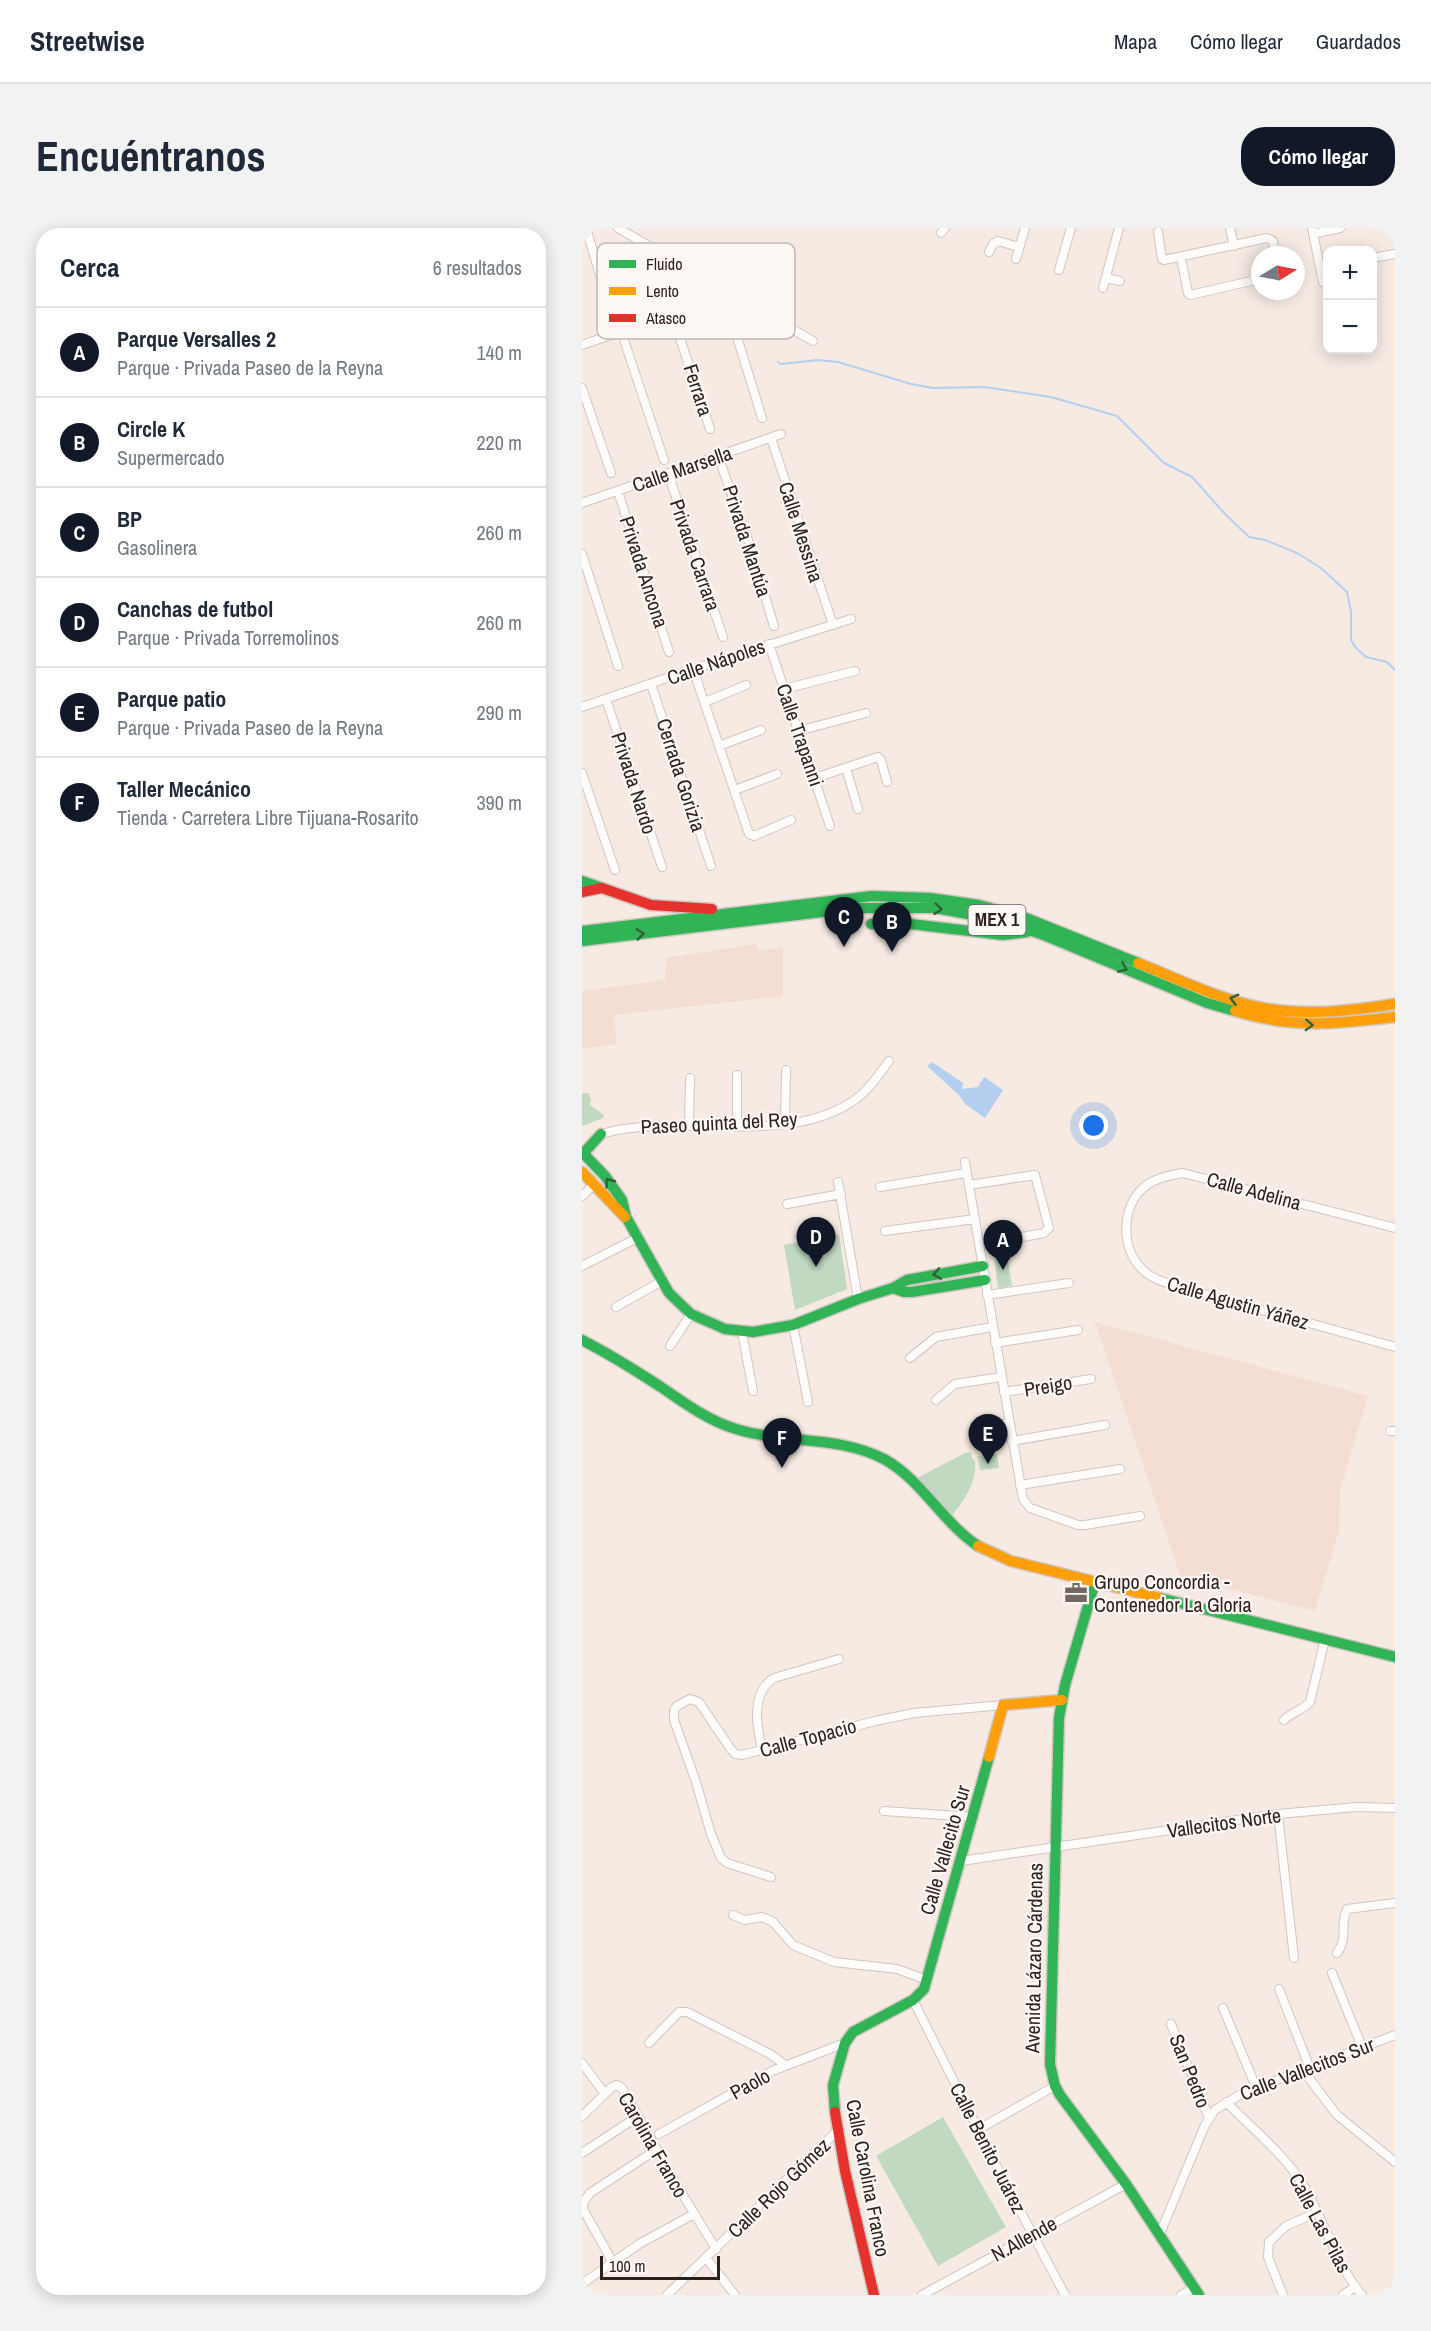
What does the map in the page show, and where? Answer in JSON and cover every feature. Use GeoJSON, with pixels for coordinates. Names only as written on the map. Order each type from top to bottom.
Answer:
{"type":"FeatureCollection","features":[{"type":"Feature","properties":{"kind":"main road"},"geometry":{"type":"LineString","coordinates":[[582,881],[651,905],[743,910]]}},
{"type":"Feature","properties":{"kind":"main road"},"geometry":{"type":"LineString","coordinates":[[582,892],[602,888]]}},
{"type":"Feature","properties":{"kind":"main road","name":"MEX 1"},"geometry":{"type":"LineString","coordinates":[[582,931],[872,896],[911,897],[961,902],[1026,918],[1221,996],[1263,1008],[1318,1012],[1359,1010],[1395,1004]]}},
{"type":"Feature","properties":{"kind":"main road","name":"MEX 1"},"geometry":{"type":"LineString","coordinates":[[582,940],[668,932],[803,913],[874,906],[935,908],[964,912],[1033,931],[1207,1003],[1260,1018],[1286,1023],[1331,1025],[1395,1017]]}},
{"type":"Feature","properties":{"kind":"main road"},"geometry":{"type":"LineString","coordinates":[[871,924],[911,924],[1003,935],[1033,931]]}},
{"type":"Feature","properties":{"kind":"main road"},"geometry":{"type":"LineString","coordinates":[[582,1141],[601,1134]]}},
{"type":"Feature","properties":{"kind":"main road"},"geometry":{"type":"LineString","coordinates":[[601,1134],[582,1154],[605,1176],[622,1200],[626,1217],[637,1238],[662,1281],[679,1304],[691,1314],[711,1324],[742,1332],[769,1331],[793,1325],[858,1299],[893,1288],[907,1280],[983,1266]]}},
{"type":"Feature","properties":{"kind":"main road"},"geometry":{"type":"LineString","coordinates":[[582,1172],[626,1217]]}},
{"type":"Feature","properties":{"kind":"main road"},"geometry":{"type":"LineString","coordinates":[[893,1288],[912,1292],[985,1280]]}},
{"type":"Feature","properties":{"kind":"main road"},"geometry":{"type":"LineString","coordinates":[[582,1340],[610,1354],[698,1411],[727,1426],[758,1435],[839,1444],[870,1453],[902,1471],[977,1545],[1012,1560],[1395,1657]]}},
{"type":"Feature","properties":{"kind":"main road","name":"Avenida Lázaro Cárdenas"},"geometry":{"type":"LineString","coordinates":[[1095,1582],[1062,1700],[1057,1750],[1050,2064],[1055,2086],[1125,2184],[1196,2292]]}},
{"type":"Feature","properties":{"kind":"main road"},"geometry":{"type":"LineString","coordinates":[[1003,1705],[1062,1700]]}},
{"type":"Feature","properties":{"kind":"main road","name":"Calle Vallecito Sur"},"geometry":{"type":"LineString","coordinates":[[913,2000],[924,1989],[927,1980],[1003,1705]]}},
{"type":"Feature","properties":{"kind":"main road"},"geometry":{"type":"LineString","coordinates":[[845,2043],[853,2031],[913,2000]]}},
{"type":"Feature","properties":{"kind":"main road","name":"Calle Carolina Franco"},"geometry":{"type":"LineString","coordinates":[[845,2043],[833,2085],[833,2103],[874,2295]]}},
{"type":"Feature","properties":{"kind":"street"},"geometry":{"type":"LineString","coordinates":[[586,228],[597,265]]}},
{"type":"Feature","properties":{"kind":"street"},"geometry":{"type":"LineString","coordinates":[[618,228],[644,243]]}},
{"type":"Feature","properties":{"kind":"street"},"geometry":{"type":"LineString","coordinates":[[1016,259],[1025,228]]}},
{"type":"Feature","properties":{"kind":"street"},"geometry":{"type":"LineString","coordinates":[[1059,270],[1071,228]]}},
{"type":"Feature","properties":{"kind":"street"},"geometry":{"type":"LineString","coordinates":[[1103,288],[1119,228]]}},
{"type":"Feature","properties":{"kind":"street"},"geometry":{"type":"LineString","coordinates":[[1230,228],[1234,246]]}},
{"type":"Feature","properties":{"kind":"street"},"geometry":{"type":"LineString","coordinates":[[1323,266],[1312,231],[1340,228]]}},
{"type":"Feature","properties":{"kind":"street"},"geometry":{"type":"LineString","coordinates":[[1158,232],[1162,259],[1166,261],[1270,238],[1274,246]]}},
{"type":"Feature","properties":{"kind":"street"},"geometry":{"type":"LineString","coordinates":[[989,252],[993,243],[998,241],[1019,247]]}},
{"type":"Feature","properties":{"kind":"street"},"geometry":{"type":"LineString","coordinates":[[1377,257],[1395,254]]}},
{"type":"Feature","properties":{"kind":"street"},"geometry":{"type":"LineString","coordinates":[[1181,258],[1188,294],[1193,295],[1251,281]]}},
{"type":"Feature","properties":{"kind":"street"},"geometry":{"type":"LineString","coordinates":[[1106,278],[1120,281]]}},
{"type":"Feature","properties":{"kind":"street"},"geometry":{"type":"LineString","coordinates":[[795,331],[813,341]]}},
{"type":"Feature","properties":{"kind":"street"},"geometry":{"type":"LineString","coordinates":[[582,345],[599,339]]}},
{"type":"Feature","properties":{"kind":"street"},"geometry":{"type":"LineString","coordinates":[[624,339],[663,460]]}},
{"type":"Feature","properties":{"kind":"street","name":"Ferrara"},"geometry":{"type":"LineString","coordinates":[[680,339],[710,429]]}},
{"type":"Feature","properties":{"kind":"street"},"geometry":{"type":"LineString","coordinates":[[738,339],[762,417]]}},
{"type":"Feature","properties":{"kind":"street"},"geometry":{"type":"LineString","coordinates":[[582,388],[611,474]]}},
{"type":"Feature","properties":{"kind":"street","name":"Calle Marsella"},"geometry":{"type":"LineString","coordinates":[[582,503],[781,434]]}},
{"type":"Feature","properties":{"kind":"street","name":"Calle Messina"},"geometry":{"type":"LineString","coordinates":[[771,438],[833,625]]}},
{"type":"Feature","properties":{"kind":"street","name":"Privada Mantúa"},"geometry":{"type":"LineString","coordinates":[[718,456],[749,543],[774,626]]}},
{"type":"Feature","properties":{"kind":"street","name":"Privada Carrara"},"geometry":{"type":"LineString","coordinates":[[668,473],[723,637]]}},
{"type":"Feature","properties":{"kind":"street","name":"Privada Ancona"},"geometry":{"type":"LineString","coordinates":[[618,491],[669,652]]}},
{"type":"Feature","properties":{"kind":"street"},"geometry":{"type":"LineString","coordinates":[[582,554],[618,666]]}},
{"type":"Feature","properties":{"kind":"street","name":"Calle Nápoles"},"geometry":{"type":"LineString","coordinates":[[582,707],[851,619]]}},
{"type":"Feature","properties":{"kind":"street","name":"Calle Trapanni"},"geometry":{"type":"LineString","coordinates":[[769,644],[830,825]]}},
{"type":"Feature","properties":{"kind":"street"},"geometry":{"type":"LineString","coordinates":[[693,669],[751,836],[791,820]]}},
{"type":"Feature","properties":{"kind":"street"},"geometry":{"type":"LineString","coordinates":[[784,689],[855,671]]}},
{"type":"Feature","properties":{"kind":"street","name":"Cerrada Gorizia"},"geometry":{"type":"LineString","coordinates":[[651,684],[711,866]]}},
{"type":"Feature","properties":{"kind":"street"},"geometry":{"type":"LineString","coordinates":[[705,702],[746,686]]}},
{"type":"Feature","properties":{"kind":"street","name":"Privada Nardo"},"geometry":{"type":"LineString","coordinates":[[606,699],[662,867]]}},
{"type":"Feature","properties":{"kind":"street"},"geometry":{"type":"LineString","coordinates":[[798,731],[867,713]]}},
{"type":"Feature","properties":{"kind":"street"},"geometry":{"type":"LineString","coordinates":[[719,746],[761,730]]}},
{"type":"Feature","properties":{"kind":"street"},"geometry":{"type":"LineString","coordinates":[[814,778],[879,758],[887,783]]}},
{"type":"Feature","properties":{"kind":"street"},"geometry":{"type":"LineString","coordinates":[[846,768],[858,809]]}},
{"type":"Feature","properties":{"kind":"street"},"geometry":{"type":"LineString","coordinates":[[582,773],[615,870]]}},
{"type":"Feature","properties":{"kind":"street"},"geometry":{"type":"LineString","coordinates":[[735,790],[777,774]]}},
{"type":"Feature","properties":{"kind":"street","name":"Paseo quinta del Rey"},"geometry":{"type":"LineString","coordinates":[[601,1134],[621,1128],[737,1127],[785,1123],[811,1118],[846,1105],[868,1088],[889,1061]]}},
{"type":"Feature","properties":{"kind":"street"},"geometry":{"type":"LineString","coordinates":[[785,1123],[786,1070]]}},
{"type":"Feature","properties":{"kind":"street"},"geometry":{"type":"LineString","coordinates":[[737,1075],[737,1127]]}},
{"type":"Feature","properties":{"kind":"street"},"geometry":{"type":"LineString","coordinates":[[689,1126],[690,1078]]}},
{"type":"Feature","properties":{"kind":"street"},"geometry":{"type":"LineString","coordinates":[[965,1162],[1023,1499],[1030,1508],[1078,1525],[1140,1516]]}},
{"type":"Feature","properties":{"kind":"street"},"geometry":{"type":"LineString","coordinates":[[880,1187],[966,1173]]}},
{"type":"Feature","properties":{"kind":"street","name":"Calle Adelina"},"geometry":{"type":"LineString","coordinates":[[1128,1214],[1144,1187],[1169,1175],[1183,1173],[1395,1228]]}},
{"type":"Feature","properties":{"kind":"street"},"geometry":{"type":"LineString","coordinates":[[969,1185],[1035,1175],[1049,1228],[1044,1233],[1017,1238]]}},
{"type":"Feature","properties":{"kind":"street"},"geometry":{"type":"LineString","coordinates":[[838,1182],[858,1299]]}},
{"type":"Feature","properties":{"kind":"street"},"geometry":{"type":"LineString","coordinates":[[582,1196],[595,1184]]}},
{"type":"Feature","properties":{"kind":"street"},"geometry":{"type":"LineString","coordinates":[[787,1204],[841,1194]]}},
{"type":"Feature","properties":{"kind":"street","name":"Calle Agustin Yáñez"},"geometry":{"type":"LineString","coordinates":[[1128,1214],[1126,1232],[1129,1248],[1135,1262],[1144,1272],[1154,1278],[1395,1347]]}},
{"type":"Feature","properties":{"kind":"street"},"geometry":{"type":"LineString","coordinates":[[885,1232],[975,1219]]}},
{"type":"Feature","properties":{"kind":"street"},"geometry":{"type":"LineString","coordinates":[[582,1266],[637,1238]]}},
{"type":"Feature","properties":{"kind":"street"},"geometry":{"type":"LineString","coordinates":[[616,1307],[662,1281]]}},
{"type":"Feature","properties":{"kind":"street"},"geometry":{"type":"LineString","coordinates":[[987,1295],[1069,1283]]}},
{"type":"Feature","properties":{"kind":"street"},"geometry":{"type":"LineString","coordinates":[[670,1346],[691,1314]]}},
{"type":"Feature","properties":{"kind":"street"},"geometry":{"type":"LineString","coordinates":[[793,1325],[808,1402]]}},
{"type":"Feature","properties":{"kind":"street"},"geometry":{"type":"LineString","coordinates":[[910,1358],[936,1337],[992,1327]]}},
{"type":"Feature","properties":{"kind":"street"},"geometry":{"type":"LineString","coordinates":[[995,1343],[1078,1330]]}},
{"type":"Feature","properties":{"kind":"street"},"geometry":{"type":"LineString","coordinates":[[742,1332],[753,1391]]}},
{"type":"Feature","properties":{"kind":"street"},"geometry":{"type":"LineString","coordinates":[[936,1400],[955,1384],[1001,1377]]}},
{"type":"Feature","properties":{"kind":"street","name":"Preigo"},"geometry":{"type":"LineString","coordinates":[[1004,1392],[1091,1379]]}},
{"type":"Feature","properties":{"kind":"street"},"geometry":{"type":"LineString","coordinates":[[975,1430],[1009,1423]]}},
{"type":"Feature","properties":{"kind":"street"},"geometry":{"type":"LineString","coordinates":[[1012,1441],[1105,1425]]}},
{"type":"Feature","properties":{"kind":"street"},"geometry":{"type":"LineString","coordinates":[[1020,1485],[1120,1469]]}},
{"type":"Feature","properties":{"kind":"street"},"geometry":{"type":"LineString","coordinates":[[1284,1720],[1292,1712],[1302,1709],[1310,1702],[1325,1639]]}},
{"type":"Feature","properties":{"kind":"street"},"geometry":{"type":"LineString","coordinates":[[762,1750],[757,1718],[759,1700],[767,1682],[839,1659]]}},
{"type":"Feature","properties":{"kind":"street","name":"Calle Topacio"},"geometry":{"type":"LineString","coordinates":[[771,1877],[727,1863],[721,1858],[675,1725],[674,1710],[686,1701],[693,1699],[699,1702],[735,1754],[742,1755],[914,1713],[1003,1705]]}},
{"type":"Feature","properties":{"kind":"street","name":"Vallecitos Norte"},"geometry":{"type":"LineString","coordinates":[[961,1861],[1278,1814],[1357,1808],[1395,1808]]}},
{"type":"Feature","properties":{"kind":"street"},"geometry":{"type":"LineString","coordinates":[[884,1811],[973,1817]]}},
{"type":"Feature","properties":{"kind":"street"},"geometry":{"type":"LineString","coordinates":[[1278,1814],[1294,1958]]}},
{"type":"Feature","properties":{"kind":"street"},"geometry":{"type":"LineString","coordinates":[[1337,1953],[1344,1940],[1344,1916],[1347,1909],[1395,1903]]}},
{"type":"Feature","properties":{"kind":"street"},"geometry":{"type":"LineString","coordinates":[[733,1916],[745,1920],[762,1917],[773,1922],[793,1945],[834,1962],[897,1969],[927,1980]]}},
{"type":"Feature","properties":{"kind":"street"},"geometry":{"type":"LineString","coordinates":[[1332,1972],[1362,2047]]}},
{"type":"Feature","properties":{"kind":"street"},"geometry":{"type":"LineString","coordinates":[[1279,1989],[1306,2068],[1337,2115],[1395,2162]]}},
{"type":"Feature","properties":{"kind":"street","name":"Calle Benito Juárez"},"geometry":{"type":"LineString","coordinates":[[913,2000],[1032,2235],[1065,2295]]}},
{"type":"Feature","properties":{"kind":"street"},"geometry":{"type":"LineString","coordinates":[[1223,2008],[1256,2087]]}},
{"type":"Feature","properties":{"kind":"street"},"geometry":{"type":"LineString","coordinates":[[649,2043],[679,2012],[687,2012],[770,2054],[785,2065]]}},
{"type":"Feature","properties":{"kind":"street","name":"San Pedro"},"geometry":{"type":"LineString","coordinates":[[1171,2024],[1209,2118]]}},
{"type":"Feature","properties":{"kind":"street","name":"Calle Vallecitos Sur"},"geometry":{"type":"LineString","coordinates":[[1160,2236],[1209,2118],[1226,2102],[1256,2087],[1395,2035]]}},
{"type":"Feature","properties":{"kind":"street","name":"Paolo"},"geometry":{"type":"LineString","coordinates":[[659,2134],[785,2065],[845,2043]]}},
{"type":"Feature","properties":{"kind":"street"},"geometry":{"type":"LineString","coordinates":[[582,2063],[605,2094]]}},
{"type":"Feature","properties":{"kind":"street","name":"Carolina Franco"},"geometry":{"type":"LineString","coordinates":[[582,2116],[612,2087],[620,2086],[716,2249]]}},
{"type":"Feature","properties":{"kind":"street"},"geometry":{"type":"LineString","coordinates":[[979,2129],[1055,2086]]}},
{"type":"Feature","properties":{"kind":"street","name":"Calle Las Pilas"},"geometry":{"type":"LineString","coordinates":[[1226,2102],[1288,2165],[1318,2212],[1334,2250],[1362,2295]]}},
{"type":"Feature","properties":{"kind":"street"},"geometry":{"type":"LineString","coordinates":[[582,2154],[637,2117]]}},
{"type":"Feature","properties":{"kind":"street","name":"Calle Rojo Gómez"},"geometry":{"type":"LineString","coordinates":[[667,2295],[838,2130]]}},
{"type":"Feature","properties":{"kind":"street"},"geometry":{"type":"LineString","coordinates":[[612,2261],[584,2211],[583,2203],[590,2193],[656,2150]]}},
{"type":"Feature","properties":{"kind":"street","name":"N.Allende"},"geometry":{"type":"LineString","coordinates":[[922,2295],[931,2293],[1125,2184]]}},
{"type":"Feature","properties":{"kind":"street"},"geometry":{"type":"LineString","coordinates":[[1282,2295],[1268,2257],[1269,2242],[1286,2226],[1318,2212]]}},
{"type":"Feature","properties":{"kind":"street","name":"Carolina Franco"},"geometry":{"type":"LineString","coordinates":[[582,2284],[612,2261],[694,2214]]}},
{"type":"Feature","properties":{"kind":"street"},"geometry":{"type":"LineString","coordinates":[[706,2258],[735,2295]]}},
{"type":"Feature","properties":{"kind":"street"},"geometry":{"type":"LineString","coordinates":[[1343,2295],[1355,2287]]}},
{"type":"Feature","properties":{"kind":"street"},"geometry":{"type":"LineString","coordinates":[[1181,2295],[1196,2292]]}},
{"type":"Feature","properties":{"kind":"shaded area"},"geometry":{"type":"Polygon","coordinates":[[[756,944],[759,951],[783,947],[783,996],[614,1015],[617,1044],[582,1049],[582,991],[665,980],[666,958],[756,944]]]}},
{"type":"Feature","properties":{"kind":"shaded area"},"geometry":{"type":"Polygon","coordinates":[[[1095,1322],[1368,1396],[1340,1491],[1339,1531],[1315,1611],[1180,1576],[1095,1322]]]}},
{"type":"Feature","properties":{"kind":"green space"},"geometry":{"type":"Polygon","coordinates":[[[582,1093],[588,1093],[591,1099],[590,1105],[604,1115],[603,1118],[582,1126],[582,1093]]]}},
{"type":"Feature","properties":{"kind":"green space"},"geometry":{"type":"Polygon","coordinates":[[[839,1234],[847,1289],[795,1310],[784,1245],[839,1234]]]}},
{"type":"Feature","properties":{"kind":"green space"},"geometry":{"type":"Polygon","coordinates":[[[1007,1254],[1012,1286],[998,1288],[994,1255],[1007,1254]]]}},
{"type":"Feature","properties":{"kind":"green space"},"geometry":{"type":"Polygon","coordinates":[[[971,1452],[975,1461],[972,1484],[965,1498],[951,1516],[917,1478],[971,1452]]]}},
{"type":"Feature","properties":{"kind":"green space"},"geometry":{"type":"Polygon","coordinates":[[[997,1454],[999,1468],[980,1470],[977,1456],[997,1454]]]}},
{"type":"Feature","properties":{"kind":"green space"},"geometry":{"type":"Polygon","coordinates":[[[943,2117],[1006,2227],[938,2266],[876,2156],[943,2117]]]}},
{"type":"Feature","properties":{"kind":"water"},"geometry":{"type":"Polygon","coordinates":[[[932,1062],[963,1083],[962,1089],[978,1087],[984,1077],[1003,1090],[985,1118],[965,1104],[959,1095],[927,1066],[932,1062]]]}},
{"type":"Feature","properties":{"kind":"waterway"},"geometry":{"type":"LineString","coordinates":[[778,362],[781,364],[818,360],[838,362],[911,384],[933,388],[985,387],[1051,397],[1117,416],[1164,463],[1192,477],[1249,537],[1265,540],[1297,553],[1321,568],[1347,592],[1351,612],[1351,640],[1356,648],[1366,657],[1387,662],[1395,670]]}},
{"type":"Feature","properties":{"kind":"traffic: fast"},"geometry":{"type":"LineString","coordinates":[[582,881],[602,888]]}},
{"type":"Feature","properties":{"kind":"traffic: fast"},"geometry":{"type":"LineString","coordinates":[[582,931],[872,896],[930,898],[979,905],[1026,918],[1138,963]]}},
{"type":"Feature","properties":{"kind":"traffic: fast"},"geometry":{"type":"LineString","coordinates":[[582,941],[855,908],[935,908],[995,919],[1041,934],[1207,1003],[1235,1011]]}},
{"type":"Feature","properties":{"kind":"traffic: fast"},"geometry":{"type":"LineString","coordinates":[[871,924],[911,924],[1003,935],[1027,932]]}},
{"type":"Feature","properties":{"kind":"traffic: fast"},"geometry":{"type":"LineString","coordinates":[[582,1155],[601,1134]]}},
{"type":"Feature","properties":{"kind":"traffic: fast"},"geometry":{"type":"LineString","coordinates":[[582,1152],[605,1176],[622,1200],[626,1217],[669,1293],[691,1314],[725,1329],[753,1332],[793,1325],[858,1299],[893,1288],[907,1280],[983,1266]]}},
{"type":"Feature","properties":{"kind":"traffic: fast"},"geometry":{"type":"LineString","coordinates":[[893,1288],[912,1292],[985,1280]]}},
{"type":"Feature","properties":{"kind":"traffic: fast"},"geometry":{"type":"LineString","coordinates":[[582,1340],[632,1368],[697,1411],[726,1426],[773,1437],[848,1446],[884,1459],[910,1478],[953,1525],[978,1546]]}},
{"type":"Feature","properties":{"kind":"traffic: fast"},"geometry":{"type":"LineString","coordinates":[[1095,1582],[1065,1685],[1059,1718],[1050,2064],[1055,2086],[1060,2095],[1126,2184],[1199,2295]]}},
{"type":"Feature","properties":{"kind":"traffic: fast"},"geometry":{"type":"LineString","coordinates":[[1160,1598],[1395,1657]]}},
{"type":"Feature","properties":{"kind":"traffic: fast"},"geometry":{"type":"LineString","coordinates":[[835,2112],[833,2085],[845,2043],[853,2032],[913,2000],[924,1989],[989,1757]]}},
{"type":"Feature","properties":{"kind":"traffic: slow"},"geometry":{"type":"LineString","coordinates":[[1138,963],[1215,994],[1263,1008],[1296,1012],[1329,1012],[1395,1004]]}},
{"type":"Feature","properties":{"kind":"traffic: slow"},"geometry":{"type":"LineString","coordinates":[[1235,1011],[1276,1021],[1296,1023],[1353,1022],[1395,1017]]}},
{"type":"Feature","properties":{"kind":"traffic: slow"},"geometry":{"type":"LineString","coordinates":[[582,1172],[625,1217]]}},
{"type":"Feature","properties":{"kind":"traffic: slow"},"geometry":{"type":"LineString","coordinates":[[978,1546],[1011,1561],[1160,1598]]}},
{"type":"Feature","properties":{"kind":"traffic: slow"},"geometry":{"type":"LineString","coordinates":[[989,1757],[1003,1705],[1062,1700]]}},
{"type":"Feature","properties":{"kind":"traffic: jam"},"geometry":{"type":"LineString","coordinates":[[582,892],[602,888],[651,905],[712,909]]}},
{"type":"Feature","properties":{"kind":"traffic: jam"},"geometry":{"type":"LineString","coordinates":[[835,2112],[845,2171],[874,2295]]}},
{"type":"Feature","properties":{"kind":"place","name":"BP"},"geometry":{"type":"Point","coordinates":[844,947]}},
{"type":"Feature","properties":{"kind":"place","name":"Circle K"},"geometry":{"type":"Point","coordinates":[892,952]}},
{"type":"Feature","properties":{"kind":"place","name":"Canchas de futbol"},"geometry":{"type":"Point","coordinates":[816,1267]}},
{"type":"Feature","properties":{"kind":"place","name":"Parque Versalles 2"},"geometry":{"type":"Point","coordinates":[1003,1270]}},
{"type":"Feature","properties":{"kind":"place","name":"Parque patio"},"geometry":{"type":"Point","coordinates":[988,1464]}},
{"type":"Feature","properties":{"kind":"place","name":"Taller Mecánico"},"geometry":{"type":"Point","coordinates":[782,1468]}},
{"type":"Feature","properties":{"kind":"place","name":"Grupo Concordia - Contenedor La Gloria"},"geometry":{"type":"Point","coordinates":[1076,1593]}}]}
